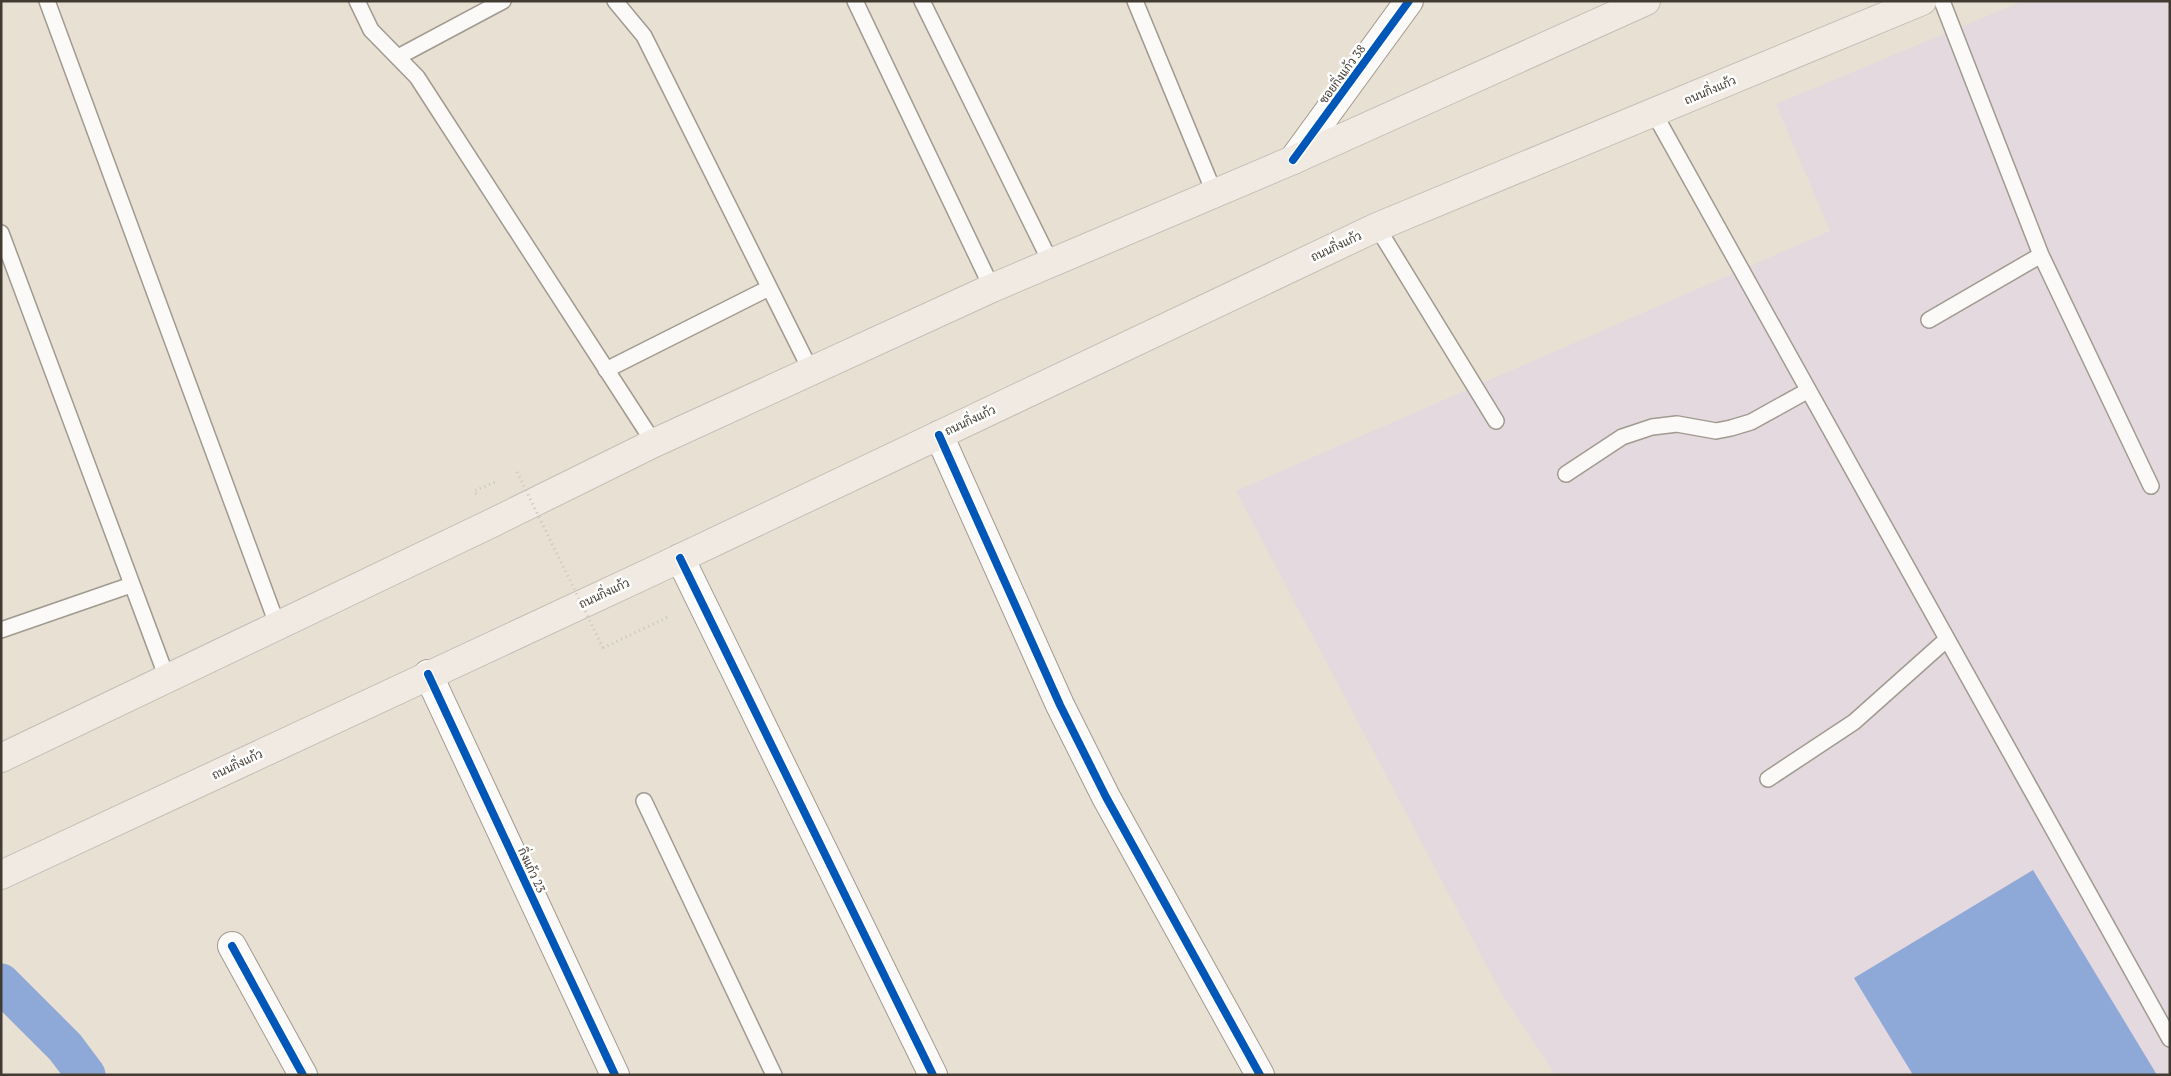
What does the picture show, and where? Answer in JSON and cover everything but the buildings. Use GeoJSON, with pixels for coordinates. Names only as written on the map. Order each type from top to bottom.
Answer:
{"type":"FeatureCollection","features":[{"type":"Feature","properties":{"kind":"main road"},"geometry":{"type":"LineString","coordinates":[[1,758],[277,624],[492,523],[654,442],[992,288],[1293,160],[1646,1]]}},
{"type":"Feature","properties":{"kind":"main road","name":"ถนนกิ่งแก้ว"},"geometry":{"type":"LineString","coordinates":[[4,874],[428,674],[651,572],[1377,227],[1922,1]]}},
{"type":"Feature","properties":{"kind":"street","name":"ซอยกิ่งแก้ว 38"},"geometry":{"type":"LineString","coordinates":[[1293,160],[1409,1]]}},
{"type":"Feature","properties":{"kind":"street"},"geometry":{"type":"LineString","coordinates":[[939,435],[1068,722],[1106,797],[1260,1075]]}},
{"type":"Feature","properties":{"kind":"street"},"geometry":{"type":"LineString","coordinates":[[680,558],[933,1075]]}},
{"type":"Feature","properties":{"kind":"street","name":"กิ่งแก้ว 23"},"geometry":{"type":"LineString","coordinates":[[428,674],[615,1075]]}},
{"type":"Feature","properties":{"kind":"street"},"geometry":{"type":"LineString","coordinates":[[232,946],[304,1075]]}},
{"type":"Feature","properties":{"kind":"lane"},"geometry":{"type":"LineString","coordinates":[[47,1],[277,624]]}},
{"type":"Feature","properties":{"kind":"lane"},"geometry":{"type":"LineString","coordinates":[[357,1],[371,30],[417,77],[654,442]]}},
{"type":"Feature","properties":{"kind":"lane"},"geometry":{"type":"LineString","coordinates":[[398,57],[504,1]]}},
{"type":"Feature","properties":{"kind":"lane"},"geometry":{"type":"LineString","coordinates":[[614,1],[644,36],[811,371]]}},
{"type":"Feature","properties":{"kind":"lane"},"geometry":{"type":"LineString","coordinates":[[855,1],[992,288]]}},
{"type":"Feature","properties":{"kind":"lane"},"geometry":{"type":"LineString","coordinates":[[922,1],[1051,263]]}},
{"type":"Feature","properties":{"kind":"lane"},"geometry":{"type":"LineString","coordinates":[[1136,1],[1214,192]]}},
{"type":"Feature","properties":{"kind":"lane"},"geometry":{"type":"LineString","coordinates":[[1942,1],[2041,255],[2151,486]]}},
{"type":"Feature","properties":{"kind":"lane"},"geometry":{"type":"LineString","coordinates":[[1654,113],[1807,391],[2170,1039]]}},
{"type":"Feature","properties":{"kind":"lane"},"geometry":{"type":"LineString","coordinates":[[1377,227],[1496,421]]}},
{"type":"Feature","properties":{"kind":"lane"},"geometry":{"type":"LineString","coordinates":[[1,233],[131,586],[167,678]]}},
{"type":"Feature","properties":{"kind":"lane"},"geometry":{"type":"LineString","coordinates":[[1929,320],[2041,255]]}},
{"type":"Feature","properties":{"kind":"lane"},"geometry":{"type":"LineString","coordinates":[[606,370],[768,288]]}},
{"type":"Feature","properties":{"kind":"lane"},"geometry":{"type":"LineString","coordinates":[[1566,474],[1622,437],[1652,427],[1677,424],[1716,431],[1731,428],[1751,422],[1807,391]]}},
{"type":"Feature","properties":{"kind":"lane"},"geometry":{"type":"LineString","coordinates":[[1,630],[131,586]]}},
{"type":"Feature","properties":{"kind":"lane"},"geometry":{"type":"LineString","coordinates":[[1768,779],[1854,722],[1946,640]]}},
{"type":"Feature","properties":{"kind":"lane"},"geometry":{"type":"LineString","coordinates":[[644,801],[774,1075]]}},
{"type":"Feature","properties":{"kind":"path"},"geometry":{"type":"LineString","coordinates":[[517,472],[604,648],[671,618],[651,572]]}},
{"type":"Feature","properties":{"kind":"shaded area"},"geometry":{"type":"Polygon","coordinates":[[[2023,1],[2170,1],[2170,1075],[1556,1075],[1500,991],[1236,491],[1830,231],[1776,104],[2023,1]]]}},
{"type":"Feature","properties":{"kind":"water"},"geometry":{"type":"Polygon","coordinates":[[[2033,870],[2157,1075],[1913,1075],[1854,978],[2033,870]]]}},
{"type":"Feature","properties":{"kind":"waterway"},"geometry":{"type":"LineString","coordinates":[[1,983],[65,1047],[86,1075]]}},
{"type":"Feature","properties":{"kind":"cycle path"},"geometry":{"type":"LineString","coordinates":[[1293,160],[1409,1]]}},
{"type":"Feature","properties":{"kind":"cycle path"},"geometry":{"type":"LineString","coordinates":[[939,435],[1060,705],[1106,797],[1260,1075]]}},
{"type":"Feature","properties":{"kind":"cycle path"},"geometry":{"type":"LineString","coordinates":[[680,558],[933,1075]]}},
{"type":"Feature","properties":{"kind":"cycle path"},"geometry":{"type":"LineString","coordinates":[[428,674],[615,1075]]}},
{"type":"Feature","properties":{"kind":"cycle path"},"geometry":{"type":"LineString","coordinates":[[232,946],[303,1075]]}}]}
